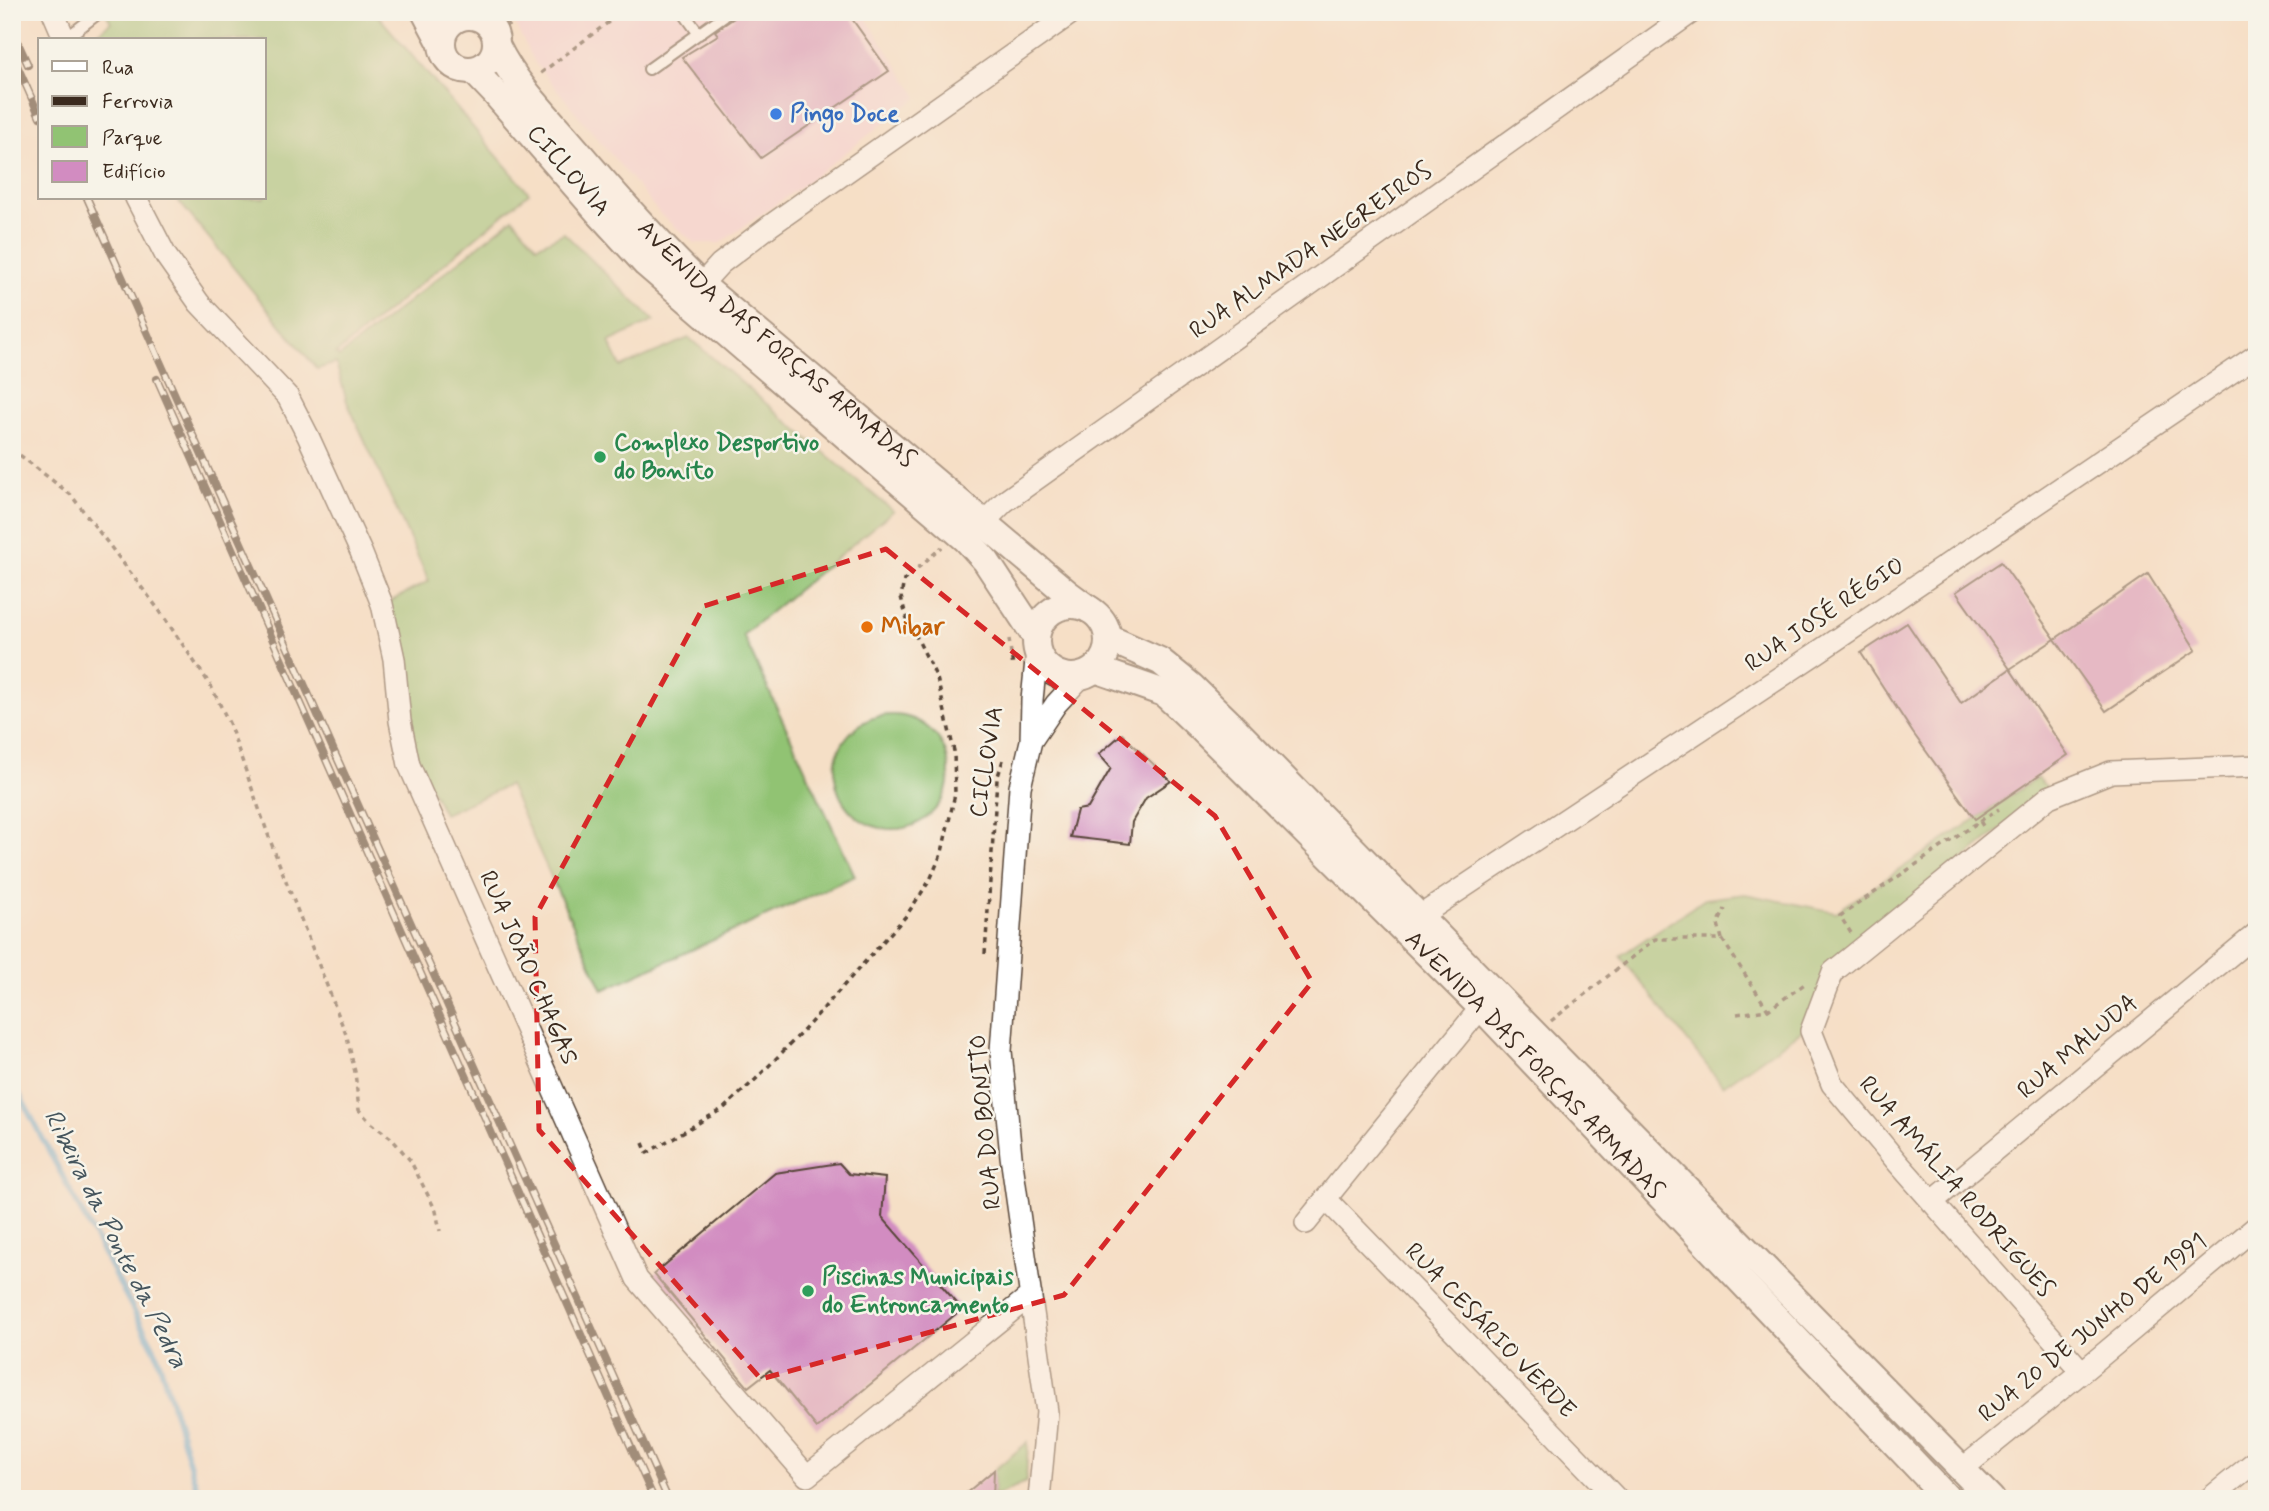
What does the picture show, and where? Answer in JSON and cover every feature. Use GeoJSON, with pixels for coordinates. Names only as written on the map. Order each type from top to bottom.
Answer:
{"type":"FeatureCollection","features":[{"type":"Feature","properties":{"kind":"street"},"geometry":{"type":"LineString","coordinates":[[53,12],[64,38]]}},
{"type":"Feature","properties":{"kind":"street","name":"AVENIDA DAS FORÇAS ARMADAS"},"geometry":{"type":"LineString","coordinates":[[425,12],[469,30],[512,75],[663,249],[694,293]]}},
{"type":"Feature","properties":{"kind":"street"},"geometry":{"type":"LineString","coordinates":[[694,293],[720,264],[771,225],[1073,12]]}},
{"type":"Feature","properties":{"kind":"street","name":"RUA ALMADA NEGREIROS"},"geometry":{"type":"LineString","coordinates":[[965,535],[1015,494],[1692,12]]}},
{"type":"Feature","properties":{"kind":"street"},"geometry":{"type":"LineString","coordinates":[[463,76],[489,62],[469,30]]}},
{"type":"Feature","properties":{"kind":"street","name":"AVENIDA DAS FORÇAS ARMADAS"},"geometry":{"type":"LineString","coordinates":[[469,30],[443,53],[463,76],[494,92],[646,264],[694,293],[965,535],[986,561],[1037,644]]}},
{"type":"Feature","properties":{"kind":"street","name":"RUA JOÃO CHAGAS"},"geometry":{"type":"LineString","coordinates":[[137,200],[166,256],[199,303],[288,397],[308,436],[382,604],[394,659],[400,721],[409,765],[637,1279],[807,1476],[1031,1295]]}},
{"type":"Feature","properties":{"kind":"street","name":"RUA JOSÉ RÉGIO"},"geometry":{"type":"LineString","coordinates":[[1420,916],[2257,355]]}},
{"type":"Feature","properties":{"kind":"street","name":"AVENIDA DAS FORÇAS ARMADAS"},"geometry":{"type":"LineString","coordinates":[[965,535],[1067,593],[1090,610]]}},
{"type":"Feature","properties":{"kind":"street"},"geometry":{"type":"LineString","coordinates":[[1067,606],[1079,606],[1099,617],[1108,638],[1102,661],[1088,673],[1071,677],[1050,670],[1042,661],[1037,644],[1040,626],[1046,616],[1067,606]]}},
{"type":"Feature","properties":{"kind":"street","name":"AVENIDA DAS FORÇAS ARMADAS"},"geometry":{"type":"LineString","coordinates":[[1108,638],[1160,661],[1191,686],[1420,916],[1487,999],[1948,1499]]}},
{"type":"Feature","properties":{"kind":"street","name":"RUA DO BONITO"},"geometry":{"type":"LineString","coordinates":[[1037,644],[1031,741],[1020,788],[1001,1051],[1011,1156],[1047,1412],[1039,1499]]}},
{"type":"Feature","properties":{"kind":"street","name":"AVENIDA DAS FORÇAS ARMADAS"},"geometry":{"type":"LineString","coordinates":[[1088,673],[1164,693],[1487,999],[1535,1034],[1991,1499]]}},
{"type":"Feature","properties":{"kind":"street","name":"RUA DO BONITO"},"geometry":{"type":"LineString","coordinates":[[1031,741],[1056,704],[1088,673]]}},
{"type":"Feature","properties":{"kind":"street"},"geometry":{"type":"LineString","coordinates":[[1833,972],[2049,797],[2112,772],[2257,765]]}},
{"type":"Feature","properties":{"kind":"street","name":"RUA MALUDA"},"geometry":{"type":"LineString","coordinates":[[1932,1202],[2257,933]]}},
{"type":"Feature","properties":{"kind":"street","name":"RUA AMÁLIA RODRIGUES"},"geometry":{"type":"LineString","coordinates":[[1833,972],[1811,1031],[1832,1084],[2082,1372]]}},
{"type":"Feature","properties":{"kind":"street"},"geometry":{"type":"LineString","coordinates":[[1306,1223],[1487,999]]}},
{"type":"Feature","properties":{"kind":"street","name":"RUA CESÁRIO VERDE"},"geometry":{"type":"LineString","coordinates":[[1326,1199],[1617,1499]]}},
{"type":"Feature","properties":{"kind":"street","name":"RUA 20 DE JUNHO DE 1991"},"geometry":{"type":"LineString","coordinates":[[1962,1469],[2257,1226]]}},
{"type":"Feature","properties":{"kind":"street"},"geometry":{"type":"LineString","coordinates":[[2209,1499],[2257,1460]]}},
{"type":"Feature","properties":{"kind":"lane"},"geometry":{"type":"LineString","coordinates":[[68,38],[100,12]]}},
{"type":"Feature","properties":{"kind":"lane"},"geometry":{"type":"LineString","coordinates":[[683,12],[699,34]]}},
{"type":"Feature","properties":{"kind":"lane"},"geometry":{"type":"LineString","coordinates":[[649,69],[729,12]]}},
{"type":"Feature","properties":{"kind":"path"},"geometry":{"type":"LineString","coordinates":[[531,80],[614,18]]}},
{"type":"Feature","properties":{"kind":"path"},"geometry":{"type":"LineString","coordinates":[[463,76],[442,73],[469,30]]}},
{"type":"Feature","properties":{"kind":"path"},"geometry":{"type":"LineString","coordinates":[[12,449],[71,495],[159,610],[211,686],[229,723],[270,840],[347,1037],[355,1072],[359,1110],[391,1138],[410,1160],[436,1210],[440,1231]]}},
{"type":"Feature","properties":{"kind":"path"},"geometry":{"type":"LineString","coordinates":[[643,1143],[647,1153],[690,1130],[734,1099],[812,1021],[906,916],[930,880],[942,852],[955,794],[954,751],[937,678],[906,616],[901,597],[904,580],[965,535]]}},
{"type":"Feature","properties":{"kind":"path","name":"CICLOVIA"},"geometry":{"type":"LineString","coordinates":[[1005,629],[1015,680]]}},
{"type":"Feature","properties":{"kind":"path","name":"CICLOVIA"},"geometry":{"type":"LineString","coordinates":[[985,958],[997,779],[1004,756]]}},
{"type":"Feature","properties":{"kind":"path"},"geometry":{"type":"LineString","coordinates":[[1863,949],[1840,916],[1980,821],[1994,842]]}},
{"type":"Feature","properties":{"kind":"path"},"geometry":{"type":"LineString","coordinates":[[1726,909],[1718,924],[1722,939],[1768,1010]]}},
{"type":"Feature","properties":{"kind":"path"},"geometry":{"type":"LineString","coordinates":[[1535,1034],[1655,939],[1722,939]]}},
{"type":"Feature","properties":{"kind":"path"},"geometry":{"type":"LineString","coordinates":[[1737,1014],[1768,1010],[1816,976],[1833,972]]}},
{"type":"Feature","properties":{"kind":"highlighted area"},"geometry":{"type":"Polygon","coordinates":[[[886,549],[1215,816],[1312,982],[1064,1295],[761,1379],[539,1130],[535,917],[704,606],[886,549]]]}},
{"type":"Feature","properties":{"kind":"shaded area"},"geometry":{"type":"Polygon","coordinates":[[[518,12],[862,12],[918,97],[802,186],[720,243],[695,243],[661,215],[535,63],[514,22],[518,12]]]}},
{"type":"Feature","properties":{"kind":"green space","name":"Complexo Desportivo do Bonito"},"geometry":{"type":"Polygon","coordinates":[[[105,12],[375,12],[529,193],[336,354],[339,357],[513,218],[537,246],[564,233],[654,321],[609,342],[621,367],[689,338],[893,511],[743,635],[855,876],[603,990],[509,785],[444,814],[409,746],[387,603],[429,581],[347,402],[336,363],[317,369],[178,200],[266,200],[266,38],[91,38],[111,22],[105,12]]]}},
{"type":"Feature","properties":{"kind":"green space"},"geometry":{"type":"Polygon","coordinates":[[[892,715],[914,720],[932,732],[944,750],[949,772],[944,794],[932,812],[914,824],[892,829],[870,824],[852,812],[840,794],[835,772],[840,750],[852,732],[870,720],[892,715]]]}},
{"type":"Feature","properties":{"kind":"green space"},"geometry":{"type":"Polygon","coordinates":[[[2037,778],[2050,790],[1835,962],[1808,1026],[1723,1086],[1620,956],[1705,899],[1745,894],[1836,912],[2037,778]]]}},
{"type":"Feature","properties":{"kind":"green space"},"geometry":{"type":"Polygon","coordinates":[[[1028,1442],[1026,1482],[993,1497],[994,1470],[1028,1442]]]}},
{"type":"Feature","properties":{"kind":"building","name":"Pingo Doce"},"geometry":{"type":"Polygon","coordinates":[[[737,12],[847,12],[889,71],[761,158],[682,57],[718,35],[715,31],[734,18],[737,12]]]}},
{"type":"Feature","properties":{"kind":"building"},"geometry":{"type":"Polygon","coordinates":[[[2001,562],[2055,639],[2010,669],[1956,592],[2001,562]]]}},
{"type":"Feature","properties":{"kind":"building"},"geometry":{"type":"Polygon","coordinates":[[[2148,574],[2196,650],[2106,711],[2055,639],[2148,574]]]}},
{"type":"Feature","properties":{"kind":"building"},"geometry":{"type":"Polygon","coordinates":[[[1907,623],[1961,703],[2010,669],[2068,755],[1975,819],[1913,733],[1861,653],[1907,623]]]}},
{"type":"Feature","properties":{"kind":"building"},"geometry":{"type":"Polygon","coordinates":[[[1122,734],[1171,781],[1146,798],[1132,822],[1130,844],[1070,837],[1077,810],[1088,808],[1111,768],[1099,754],[1122,734]]]}},
{"type":"Feature","properties":{"kind":"building","name":"Piscinas Municipais do Entroncamento"},"geometry":{"type":"Polygon","coordinates":[[[839,1163],[849,1174],[885,1178],[882,1217],[962,1309],[817,1428],[770,1370],[748,1387],[654,1274],[775,1173],[839,1163]]]}},
{"type":"Feature","properties":{"kind":"building"},"geometry":{"type":"Polygon","coordinates":[[[994,1470],[993,1499],[959,1499],[994,1470]]]}},
{"type":"Feature","properties":{"kind":"waterway","name":"Ribeira da Ponte da Pedra"},"geometry":{"type":"LineString","coordinates":[[12,1081],[157,1354],[200,1499]]}},
{"type":"Feature","properties":{"kind":"railway"},"geometry":{"type":"LineString","coordinates":[[12,30],[28,65]]}},
{"type":"Feature","properties":{"kind":"railway"},"geometry":{"type":"LineString","coordinates":[[12,54],[38,112]]}},
{"type":"Feature","properties":{"kind":"railway"},"geometry":{"type":"LineString","coordinates":[[88,200],[668,1499]]}},
{"type":"Feature","properties":{"kind":"railway"},"geometry":{"type":"LineString","coordinates":[[157,379],[654,1499]]}},
{"type":"Feature","properties":{"kind":"place","name":"Pingo Doce"},"geometry":{"type":"Point","coordinates":[776,114]}},
{"type":"Feature","properties":{"kind":"place","name":"Complexo Desportivo do Bonito"},"geometry":{"type":"Point","coordinates":[600,457]}},
{"type":"Feature","properties":{"kind":"place","name":"Mibar"},"geometry":{"type":"Point","coordinates":[867,627]}},
{"type":"Feature","properties":{"kind":"place","name":"Piscinas Municipais do Entroncamento"},"geometry":{"type":"Point","coordinates":[808,1291]}}]}
